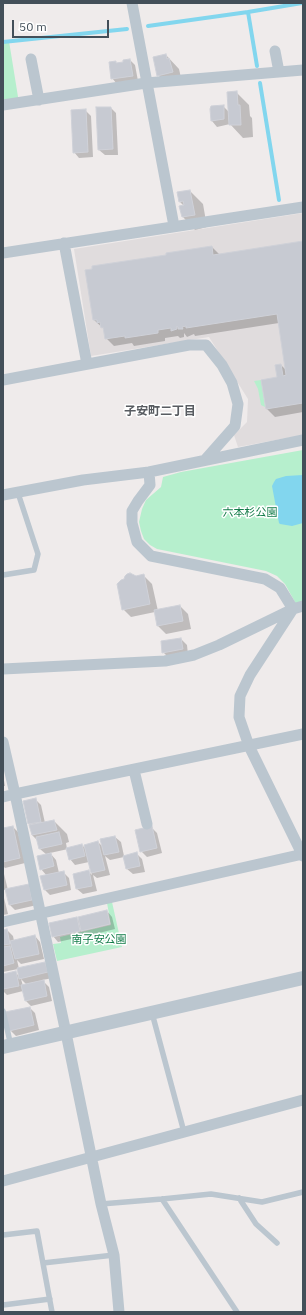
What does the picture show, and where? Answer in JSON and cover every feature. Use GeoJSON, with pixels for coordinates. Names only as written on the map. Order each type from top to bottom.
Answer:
{"type":"FeatureCollection","features":[{"type":"Feature","properties":{"kind":"street"},"geometry":{"type":"LineString","coordinates":[[132,3],[174,226]]}},
{"type":"Feature","properties":{"kind":"street"},"geometry":{"type":"LineString","coordinates":[[275,50],[279,72]]}},
{"type":"Feature","properties":{"kind":"street"},"geometry":{"type":"LineString","coordinates":[[31,59],[39,100]]}},
{"type":"Feature","properties":{"kind":"street"},"geometry":{"type":"LineString","coordinates":[[3,105],[146,83],[303,70]]}},
{"type":"Feature","properties":{"kind":"street"},"geometry":{"type":"LineString","coordinates":[[3,253],[303,207]]}},
{"type":"Feature","properties":{"kind":"street"},"geometry":{"type":"LineString","coordinates":[[64,243],[87,364]]}},
{"type":"Feature","properties":{"kind":"street"},"geometry":{"type":"LineString","coordinates":[[3,380],[189,345],[206,345],[222,365],[232,383],[238,404],[235,426],[205,460]]}},
{"type":"Feature","properties":{"kind":"street"},"geometry":{"type":"LineString","coordinates":[[3,495],[83,480],[149,472],[303,440]]}},
{"type":"Feature","properties":{"kind":"street"},"geometry":{"type":"LineString","coordinates":[[149,472],[150,485],[132,511],[132,524],[137,542],[151,556],[265,580],[280,588],[298,607]]}},
{"type":"Feature","properties":{"kind":"street"},"geometry":{"type":"LineString","coordinates":[[3,669],[165,661],[194,655],[219,645],[298,607]]}},
{"type":"Feature","properties":{"kind":"street"},"geometry":{"type":"LineString","coordinates":[[3,922],[303,855],[249,746],[239,717],[240,696],[250,674],[298,607]]}},
{"type":"Feature","properties":{"kind":"street"},"geometry":{"type":"LineString","coordinates":[[3,797],[303,734]]}},
{"type":"Feature","properties":{"kind":"street"},"geometry":{"type":"LineString","coordinates":[[3,742],[66,1033],[100,1204],[114,1255],[119,1312]]}},
{"type":"Feature","properties":{"kind":"street"},"geometry":{"type":"LineString","coordinates":[[134,770],[147,824]]}},
{"type":"Feature","properties":{"kind":"street"},"geometry":{"type":"LineString","coordinates":[[7,1047],[303,978]]}},
{"type":"Feature","properties":{"kind":"street"},"geometry":{"type":"LineString","coordinates":[[3,1181],[303,1100]]}},
{"type":"Feature","properties":{"kind":"lane"},"geometry":{"type":"LineString","coordinates":[[3,575],[34,570],[38,554],[18,493]]}},
{"type":"Feature","properties":{"kind":"lane"},"geometry":{"type":"LineString","coordinates":[[3,1011],[7,1047]]}},
{"type":"Feature","properties":{"kind":"lane"},"geometry":{"type":"LineString","coordinates":[[152,1013],[184,1133]]}},
{"type":"Feature","properties":{"kind":"lane"},"geometry":{"type":"LineString","coordinates":[[100,1204],[211,1194],[262,1202],[302,1194]]}},
{"type":"Feature","properties":{"kind":"lane"},"geometry":{"type":"LineString","coordinates":[[239,1198],[256,1224],[277,1243]]}},
{"type":"Feature","properties":{"kind":"lane"},"geometry":{"type":"LineString","coordinates":[[162,1199],[238,1312]]}},
{"type":"Feature","properties":{"kind":"lane"},"geometry":{"type":"LineString","coordinates":[[3,1235],[37,1231],[52,1312]]}},
{"type":"Feature","properties":{"kind":"lane"},"geometry":{"type":"LineString","coordinates":[[43,1263],[114,1255]]}},
{"type":"Feature","properties":{"kind":"lane"},"geometry":{"type":"LineString","coordinates":[[3,1305],[50,1299]]}},
{"type":"Feature","properties":{"kind":"shaded area"},"geometry":{"type":"Polygon","coordinates":[[[303,213],[303,435],[238,447],[234,435],[247,422],[248,399],[209,337],[91,356],[74,249],[303,213]]]}},
{"type":"Feature","properties":{"kind":"green space"},"geometry":{"type":"Polygon","coordinates":[[[9,41],[19,103],[3,105],[3,42],[9,41]]]}},
{"type":"Feature","properties":{"kind":"green space"},"geometry":{"type":"Polygon","coordinates":[[[261,380],[265,407],[261,405],[258,389],[254,381],[261,380]]]}},
{"type":"Feature","properties":{"kind":"green space","name":"六本杉公園"},"geometry":{"type":"Polygon","coordinates":[[[303,450],[303,606],[297,608],[285,584],[277,576],[266,571],[157,549],[144,539],[139,522],[142,509],[146,500],[161,487],[163,477],[181,472],[303,450]]]}},
{"type":"Feature","properties":{"kind":"green space","name":"南子安公園"},"geometry":{"type":"Polygon","coordinates":[[[112,902],[122,947],[57,961],[53,944],[61,943],[60,937],[111,925],[107,903],[112,902]]]}},
{"type":"Feature","properties":{"kind":"water"},"geometry":{"type":"Polygon","coordinates":[[[303,475],[303,523],[292,526],[280,524],[272,486],[276,479],[286,476],[303,475]]]}},
{"type":"Feature","properties":{"kind":"building"},"geometry":{"type":"Polygon","coordinates":[[[166,54],[167,59],[169,58],[173,72],[157,76],[153,57],[166,54]]]}},
{"type":"Feature","properties":{"kind":"building"},"geometry":{"type":"Polygon","coordinates":[[[130,59],[133,76],[111,79],[109,62],[123,62],[123,60],[130,59]]]}},
{"type":"Feature","properties":{"kind":"building"},"geometry":{"type":"Polygon","coordinates":[[[237,91],[238,105],[240,105],[241,125],[229,125],[227,92],[237,91]]]}},
{"type":"Feature","properties":{"kind":"building"},"geometry":{"type":"Polygon","coordinates":[[[224,105],[224,119],[211,121],[211,106],[224,105]]]}},
{"type":"Feature","properties":{"kind":"building"},"geometry":{"type":"Polygon","coordinates":[[[96,107],[111,107],[113,149],[98,150],[96,107]]]}},
{"type":"Feature","properties":{"kind":"building"},"geometry":{"type":"Polygon","coordinates":[[[86,109],[88,152],[73,153],[71,110],[86,109]]]}},
{"type":"Feature","properties":{"kind":"building"},"geometry":{"type":"Polygon","coordinates":[[[190,190],[195,215],[182,217],[179,206],[184,205],[183,201],[179,202],[177,192],[190,190]]]}},
{"type":"Feature","properties":{"kind":"building"},"geometry":{"type":"Polygon","coordinates":[[[303,241],[303,403],[266,409],[261,380],[277,377],[275,365],[281,364],[283,376],[286,375],[277,314],[186,328],[186,326],[182,327],[183,329],[178,329],[178,327],[176,327],[177,329],[171,331],[171,328],[158,330],[158,333],[125,338],[125,336],[105,339],[103,327],[101,328],[100,322],[97,323],[97,320],[93,320],[85,270],[92,269],[92,266],[166,255],[166,253],[212,246],[213,255],[303,241]]]}},
{"type":"Feature","properties":{"kind":"building"},"geometry":{"type":"Polygon","coordinates":[[[130,573],[136,576],[144,574],[150,604],[122,610],[117,584],[130,573]]]}},
{"type":"Feature","properties":{"kind":"building"},"geometry":{"type":"Polygon","coordinates":[[[180,605],[183,621],[157,626],[154,610],[180,605]]]}},
{"type":"Feature","properties":{"kind":"building"},"geometry":{"type":"Polygon","coordinates":[[[181,638],[183,649],[162,653],[161,641],[181,638]]]}},
{"type":"Feature","properties":{"kind":"building"},"geometry":{"type":"Polygon","coordinates":[[[36,798],[41,822],[28,824],[23,801],[36,798]]]}},
{"type":"Feature","properties":{"kind":"building"},"geometry":{"type":"Polygon","coordinates":[[[54,820],[57,830],[32,835],[29,825],[54,820]]]}},
{"type":"Feature","properties":{"kind":"building"},"geometry":{"type":"Polygon","coordinates":[[[13,826],[20,858],[3,862],[3,828],[13,826]]]}},
{"type":"Feature","properties":{"kind":"building"},"geometry":{"type":"Polygon","coordinates":[[[152,826],[157,848],[140,852],[135,830],[152,826]]]}},
{"type":"Feature","properties":{"kind":"building"},"geometry":{"type":"Polygon","coordinates":[[[59,832],[62,844],[39,849],[36,837],[59,832]]]}},
{"type":"Feature","properties":{"kind":"building"},"geometry":{"type":"Polygon","coordinates":[[[115,836],[119,852],[104,855],[100,839],[115,836]]]}},
{"type":"Feature","properties":{"kind":"building"},"geometry":{"type":"Polygon","coordinates":[[[98,841],[105,870],[91,873],[84,845],[98,841]]]}},
{"type":"Feature","properties":{"kind":"building"},"geometry":{"type":"Polygon","coordinates":[[[82,844],[85,856],[69,860],[66,848],[82,844]]]}},
{"type":"Feature","properties":{"kind":"building"},"geometry":{"type":"Polygon","coordinates":[[[137,852],[140,866],[126,869],[123,856],[137,852]]]}},
{"type":"Feature","properties":{"kind":"building"},"geometry":{"type":"Polygon","coordinates":[[[51,853],[54,866],[40,870],[37,856],[51,853]]]}},
{"type":"Feature","properties":{"kind":"building"},"geometry":{"type":"Polygon","coordinates":[[[89,870],[92,886],[76,889],[73,874],[89,870]]]}},
{"type":"Feature","properties":{"kind":"building"},"geometry":{"type":"Polygon","coordinates":[[[64,871],[67,885],[44,890],[40,876],[64,871]]]}},
{"type":"Feature","properties":{"kind":"building"},"geometry":{"type":"Polygon","coordinates":[[[29,884],[32,900],[9,905],[5,889],[29,884]]]}},
{"type":"Feature","properties":{"kind":"building"},"geometry":{"type":"Polygon","coordinates":[[[107,910],[110,924],[81,931],[78,917],[107,910]]]}},
{"type":"Feature","properties":{"kind":"building"},"geometry":{"type":"Polygon","coordinates":[[[77,917],[80,931],[52,937],[49,923],[77,917]]]}},
{"type":"Feature","properties":{"kind":"building"},"geometry":{"type":"Polygon","coordinates":[[[7,929],[10,944],[3,945],[3,930],[7,929]]]}},
{"type":"Feature","properties":{"kind":"building"},"geometry":{"type":"Polygon","coordinates":[[[35,935],[39,954],[15,959],[10,941],[35,935]]]}},
{"type":"Feature","properties":{"kind":"building"},"geometry":{"type":"Polygon","coordinates":[[[10,946],[14,963],[3,966],[3,947],[10,946]]]}},
{"type":"Feature","properties":{"kind":"building"},"geometry":{"type":"Polygon","coordinates":[[[45,962],[48,972],[19,979],[17,968],[45,962]]]}},
{"type":"Feature","properties":{"kind":"building"},"geometry":{"type":"Polygon","coordinates":[[[16,971],[19,986],[3,989],[3,974],[16,971]]]}},
{"type":"Feature","properties":{"kind":"building"},"geometry":{"type":"Polygon","coordinates":[[[44,980],[47,996],[25,1001],[21,985],[44,980]]]}},
{"type":"Feature","properties":{"kind":"building"},"geometry":{"type":"Polygon","coordinates":[[[30,1007],[34,1025],[9,1031],[5,1012],[30,1007]]]}},
{"type":"Feature","properties":{"kind":"waterway"},"geometry":{"type":"LineString","coordinates":[[148,26],[302,3]]}},
{"type":"Feature","properties":{"kind":"waterway"},"geometry":{"type":"LineString","coordinates":[[248,12],[257,66]]}},
{"type":"Feature","properties":{"kind":"waterway"},"geometry":{"type":"LineString","coordinates":[[3,42],[127,29]]}},
{"type":"Feature","properties":{"kind":"waterway"},"geometry":{"type":"LineString","coordinates":[[260,83],[279,200]]}},
{"type":"Feature","properties":{"kind":"district","name":"子安町二丁目"},"geometry":{"type":"Point","coordinates":[160,412]}}]}
